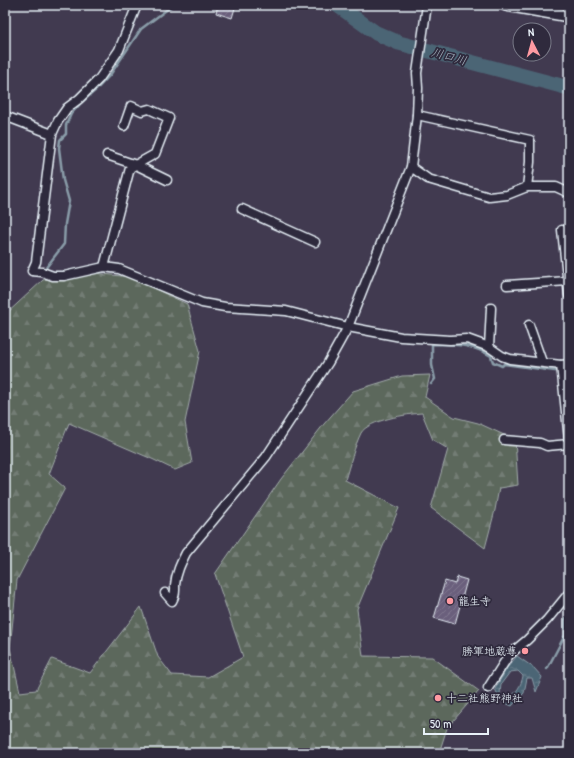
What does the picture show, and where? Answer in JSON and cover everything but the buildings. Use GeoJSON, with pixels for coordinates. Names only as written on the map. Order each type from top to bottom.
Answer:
{"type":"FeatureCollection","features":[{"type":"Feature","properties":{"kind":"main road"},"geometry":{"type":"LineString","coordinates":[[506,5],[569,16]]}},
{"type":"Feature","properties":{"kind":"street"},"geometry":{"type":"LineString","coordinates":[[137,5],[119,50],[99,79],[79,99],[67,108],[58,121],[52,134],[36,262],[32,271],[42,272],[53,276],[64,276],[104,266],[119,269],[202,303],[225,307],[286,311],[348,327],[400,337],[450,340],[467,339],[489,347],[502,356],[510,359],[564,364],[562,376],[569,440]]}},
{"type":"Feature","properties":{"kind":"street"},"geometry":{"type":"LineString","coordinates":[[165,593],[172,601],[176,594],[175,585],[179,568],[186,553],[266,457],[328,363],[348,327],[411,167],[417,114],[417,73],[427,5]]}},
{"type":"Feature","properties":{"kind":"street"},"geometry":{"type":"LineString","coordinates":[[104,266],[130,168],[155,154],[169,118],[149,109],[142,111],[131,106],[124,126]]}},
{"type":"Feature","properties":{"kind":"street"},"geometry":{"type":"LineString","coordinates":[[417,114],[530,140],[530,162],[527,188]]}},
{"type":"Feature","properties":{"kind":"street"},"geometry":{"type":"LineString","coordinates":[[5,116],[52,134]]}},
{"type":"Feature","properties":{"kind":"street"},"geometry":{"type":"LineString","coordinates":[[107,155],[136,164],[167,180]]}},
{"type":"Feature","properties":{"kind":"street"},"geometry":{"type":"LineString","coordinates":[[411,167],[428,179],[489,197],[507,195],[527,188],[556,187],[569,193]]}},
{"type":"Feature","properties":{"kind":"street"},"geometry":{"type":"LineString","coordinates":[[242,209],[315,242]]}},
{"type":"Feature","properties":{"kind":"street"},"geometry":{"type":"LineString","coordinates":[[562,230],[567,255],[569,295]]}},
{"type":"Feature","properties":{"kind":"street"},"geometry":{"type":"LineString","coordinates":[[507,285],[568,281]]}},
{"type":"Feature","properties":{"kind":"street"},"geometry":{"type":"LineString","coordinates":[[489,347],[491,308]]}},
{"type":"Feature","properties":{"kind":"street"},"geometry":{"type":"LineString","coordinates":[[529,325],[542,362]]}},
{"type":"Feature","properties":{"kind":"street"},"geometry":{"type":"LineString","coordinates":[[504,440],[540,443],[547,446],[569,444]]}},
{"type":"Feature","properties":{"kind":"street"},"geometry":{"type":"LineString","coordinates":[[488,688],[510,655],[547,620],[569,593]]}},
{"type":"Feature","properties":{"kind":"green space"},"geometry":{"type":"Polygon","coordinates":[[[77,271],[130,277],[187,304],[200,351],[185,422],[192,463],[175,470],[69,423],[49,474],[65,488],[17,580],[10,648],[20,692],[36,690],[52,659],[90,673],[141,607],[158,657],[172,675],[208,677],[243,657],[215,574],[281,479],[324,424],[353,391],[402,376],[430,375],[425,397],[454,417],[478,423],[515,440],[518,485],[499,488],[485,548],[431,508],[448,449],[433,440],[422,413],[389,418],[365,428],[361,433],[345,480],[399,508],[357,609],[363,656],[432,657],[479,691],[447,728],[439,753],[5,753],[5,315],[43,280],[77,271]]]}},
{"type":"Feature","properties":{"kind":"water"},"geometry":{"type":"Polygon","coordinates":[[[517,656],[534,668],[542,677],[536,692],[532,678],[527,678],[524,693],[512,706],[501,701],[495,689],[507,668],[517,656]],[[518,671],[510,672],[501,684],[500,694],[503,697],[510,698],[521,683],[523,676],[518,671]]]}},
{"type":"Feature","properties":{"kind":"waterway"},"geometry":{"type":"LineString","coordinates":[[45,269],[64,244],[65,224],[69,201],[63,180],[59,148],[60,140],[66,134],[66,125],[71,114],[110,75],[141,29],[173,5]]}},
{"type":"Feature","properties":{"kind":"waterway","name":"川口川"},"geometry":{"type":"LineString","coordinates":[[337,5],[376,33],[399,43],[569,88]]}},
{"type":"Feature","properties":{"kind":"waterway"},"geometry":{"type":"LineString","coordinates":[[431,384],[435,379],[432,365],[432,344],[456,345],[476,349],[491,356],[493,362],[502,366],[504,364],[555,371],[569,370]]}},
{"type":"Feature","properties":{"kind":"waterway"},"geometry":{"type":"LineString","coordinates":[[566,370],[567,384]]}},
{"type":"Feature","properties":{"kind":"waterway"},"geometry":{"type":"LineString","coordinates":[[547,669],[565,635],[565,620],[569,614]]}},
{"type":"Feature","properties":{"kind":"place","name":"龍生寺"},"geometry":{"type":"Point","coordinates":[450,601]}},
{"type":"Feature","properties":{"kind":"place","name":"勝軍地蔵尊"},"geometry":{"type":"Point","coordinates":[525,651]}},
{"type":"Feature","properties":{"kind":"place","name":"十二社熊野神社"},"geometry":{"type":"Point","coordinates":[438,698]}}]}
